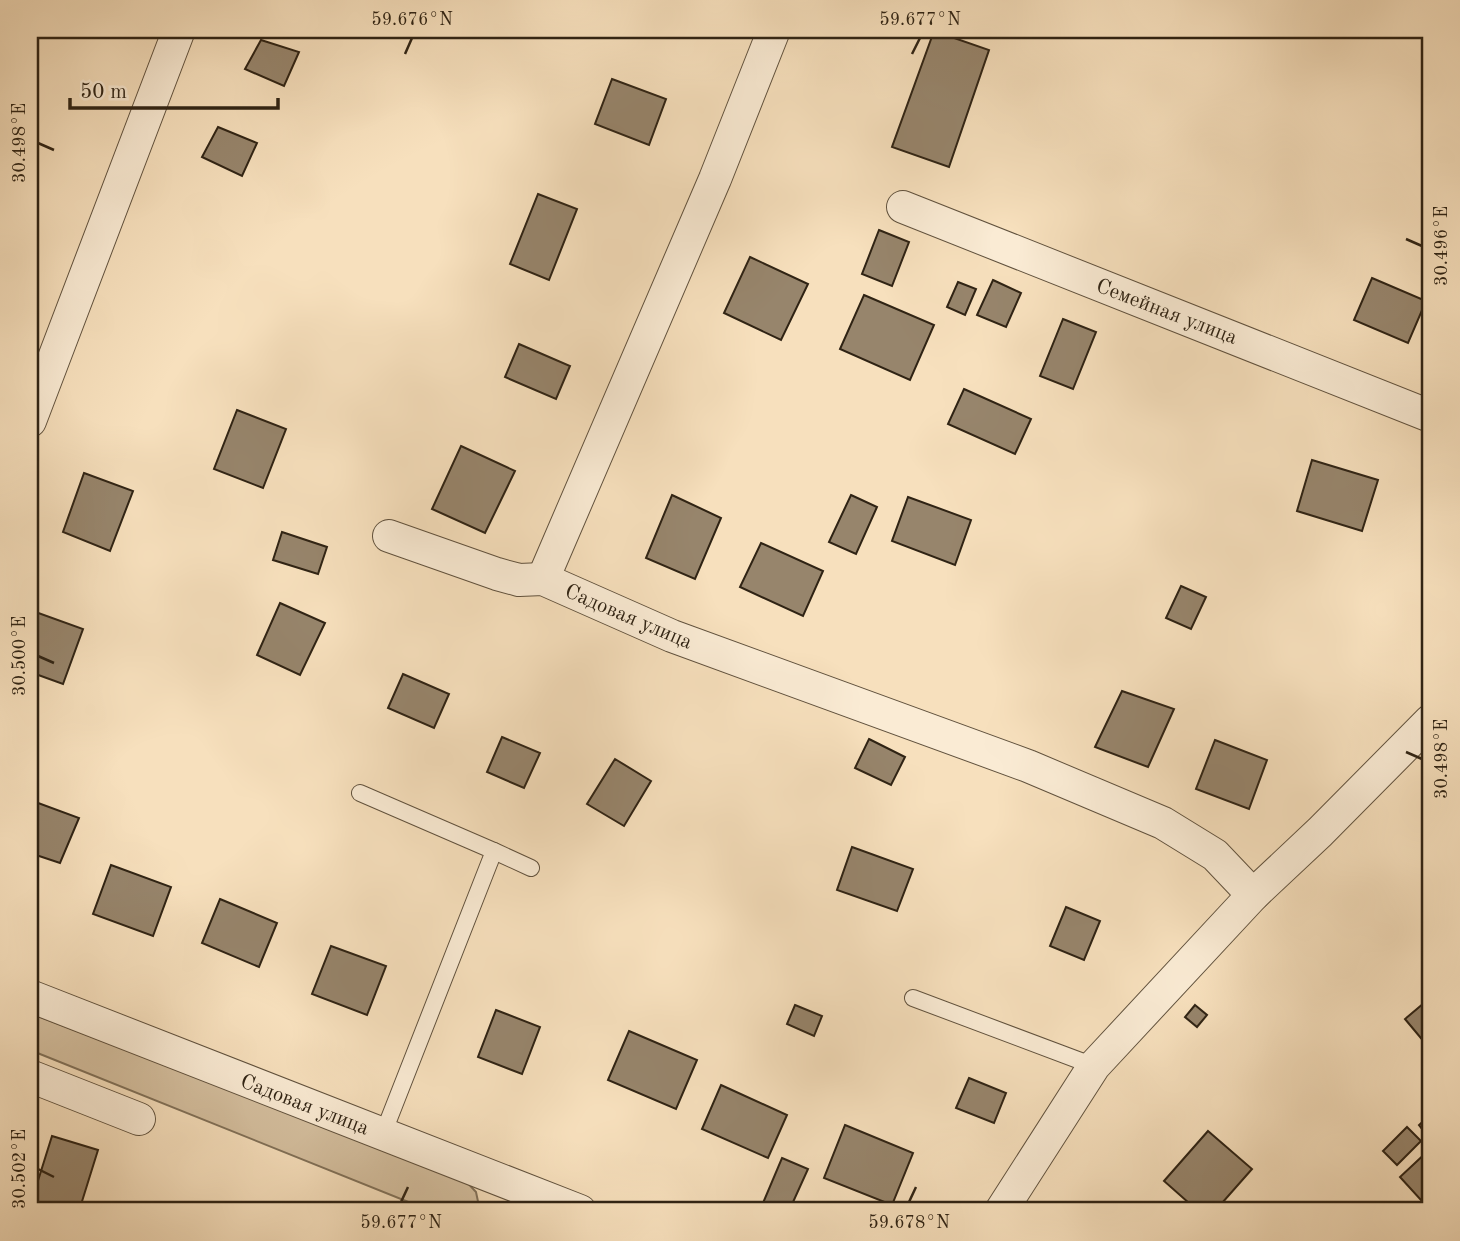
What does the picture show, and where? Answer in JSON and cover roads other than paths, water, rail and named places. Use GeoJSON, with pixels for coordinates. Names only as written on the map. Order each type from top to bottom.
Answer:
{"type":"FeatureCollection","features":[{"type":"Feature","properties":{"kind":"street"},"geometry":{"type":"LineString","coordinates":[[30,421],[179,30]]}},
{"type":"Feature","properties":{"kind":"street","name":"Садовая улица"},"geometry":{"type":"LineString","coordinates":[[774,30],[715,179],[543,579],[672,636],[1028,766],[1163,823],[1215,855],[1253,895]]}},
{"type":"Feature","properties":{"kind":"street","name":"Семейная улица"},"geometry":{"type":"LineString","coordinates":[[903,207],[1430,416]]}},
{"type":"Feature","properties":{"kind":"street"},"geometry":{"type":"LineString","coordinates":[[389,536],[497,574],[519,580],[543,579]]}},
{"type":"Feature","properties":{"kind":"street"},"geometry":{"type":"LineString","coordinates":[[1001,1211],[1094,1066],[1253,895],[1430,721]]}},
{"type":"Feature","properties":{"kind":"street","name":"Садовая улица"},"geometry":{"type":"LineString","coordinates":[[30,996],[383,1134],[527,1202],[580,1211]]}},
{"type":"Feature","properties":{"kind":"street"},"geometry":{"type":"LineString","coordinates":[[30,1076],[139,1119]]}},
{"type":"Feature","properties":{"kind":"lane"},"geometry":{"type":"LineString","coordinates":[[360,793],[531,868]]}},
{"type":"Feature","properties":{"kind":"lane"},"geometry":{"type":"LineString","coordinates":[[383,1134],[494,851]]}},
{"type":"Feature","properties":{"kind":"lane"},"geometry":{"type":"LineString","coordinates":[[913,998],[1094,1066]]}}]}
